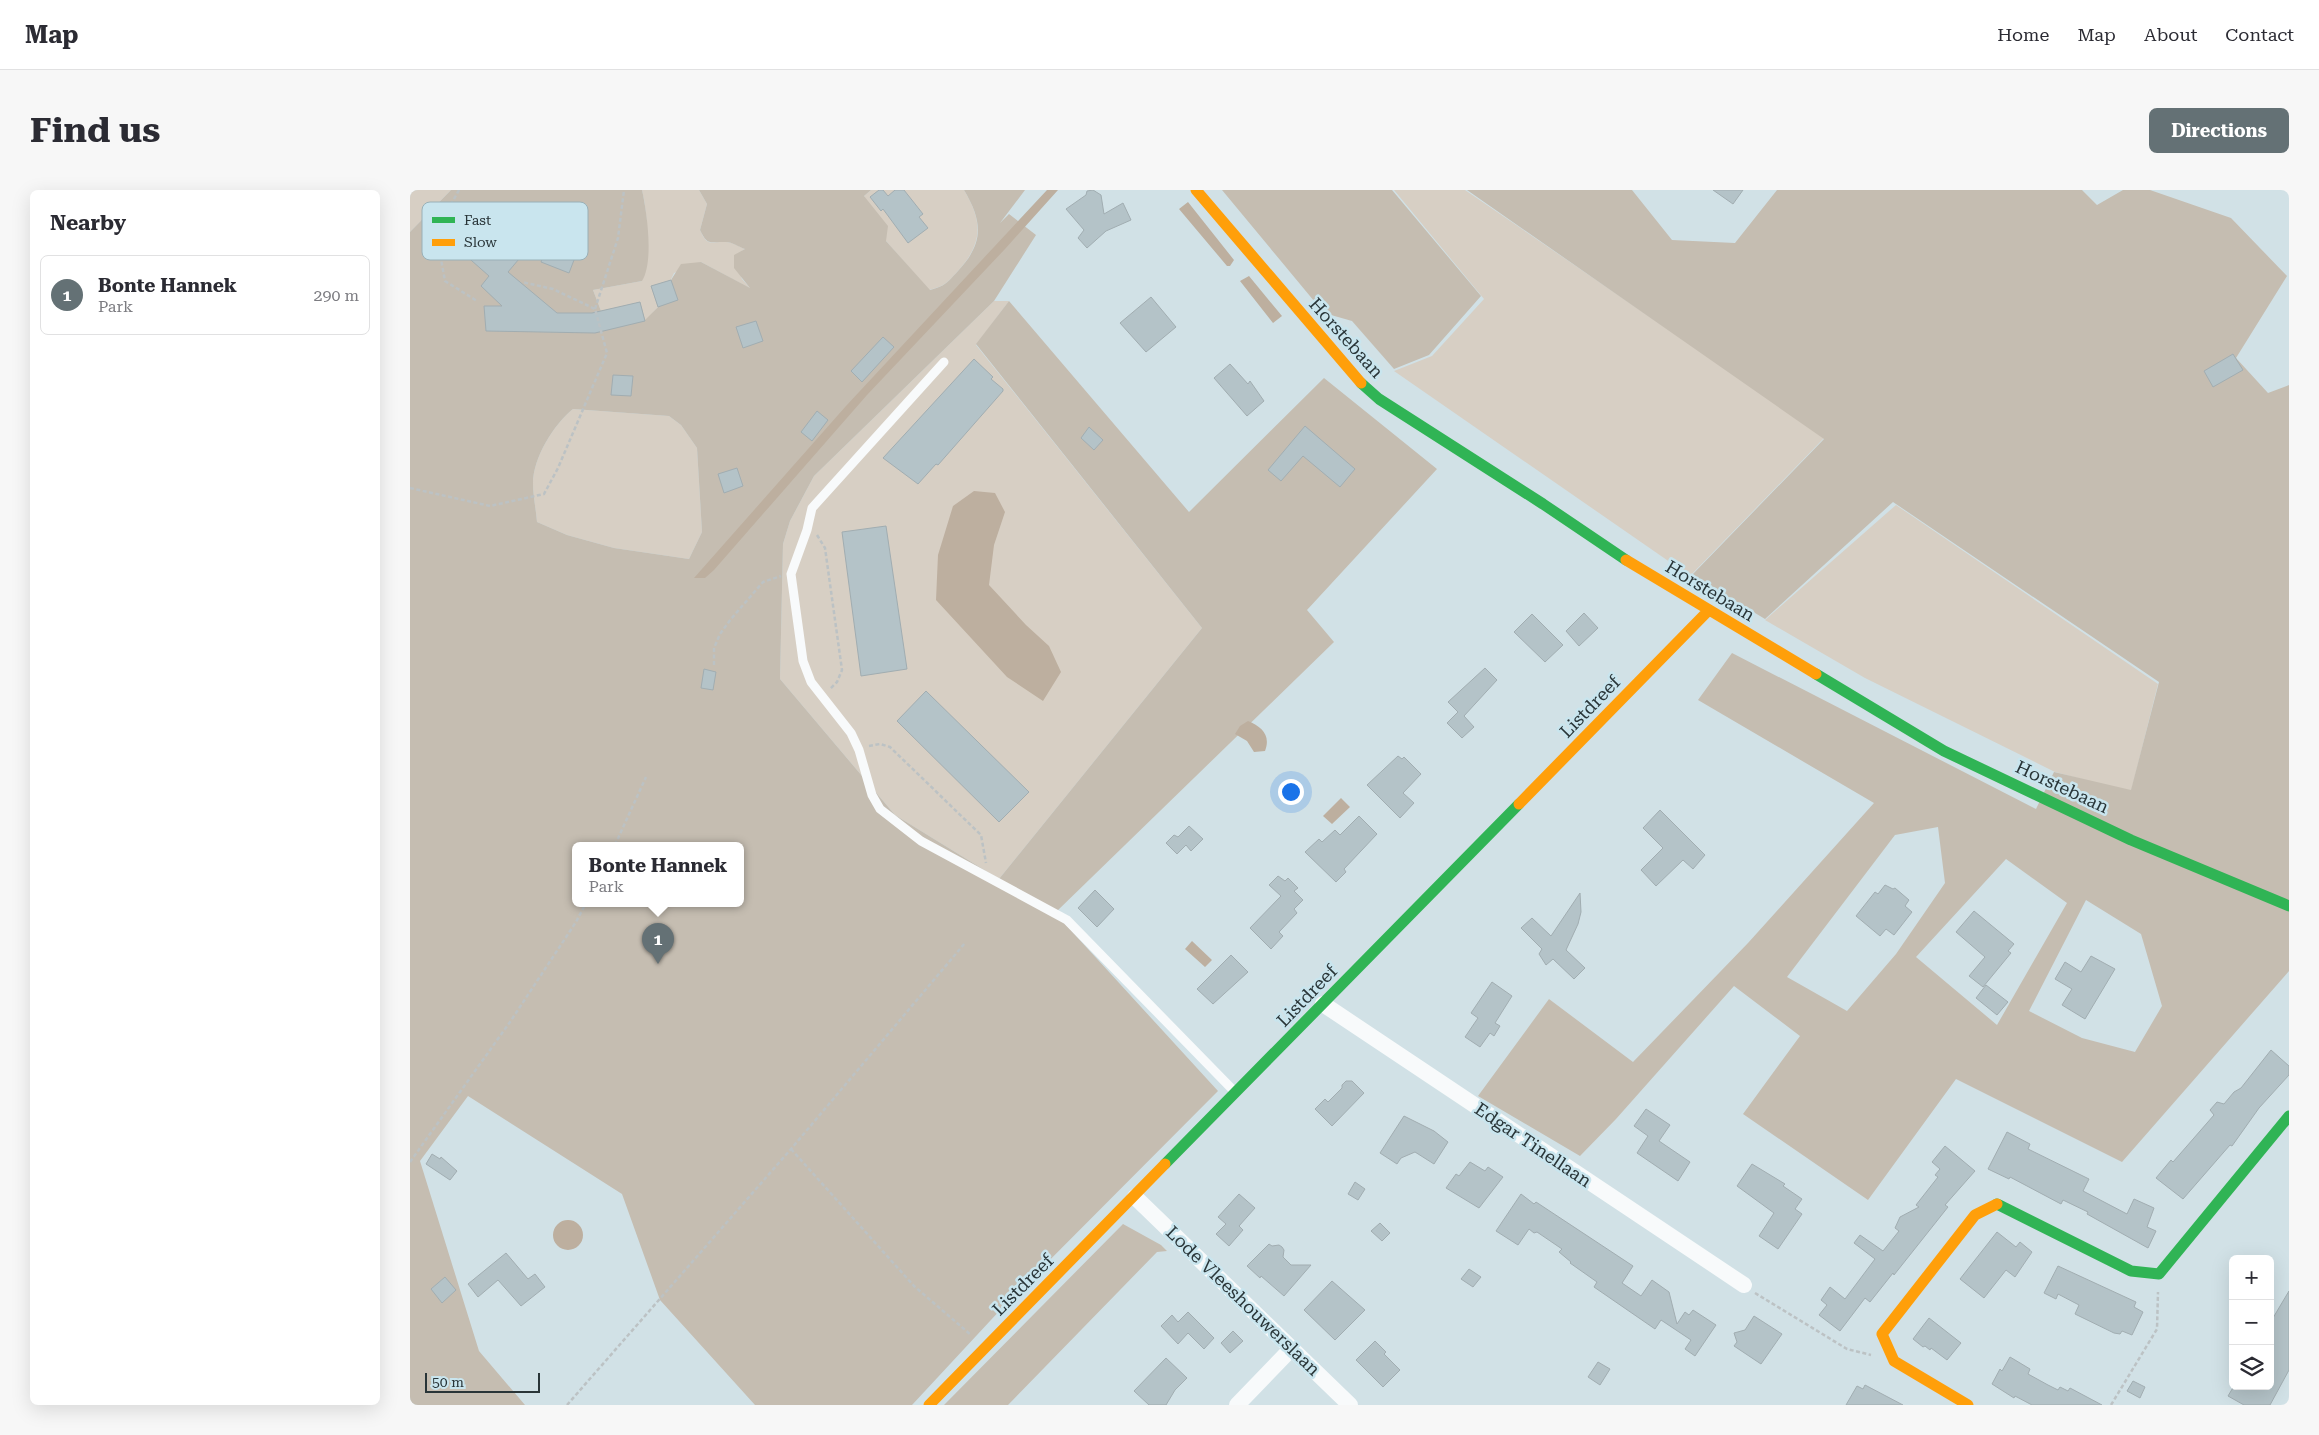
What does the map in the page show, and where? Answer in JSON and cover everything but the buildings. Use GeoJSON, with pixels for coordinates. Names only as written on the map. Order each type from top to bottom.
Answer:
{"type":"FeatureCollection","features":[{"type":"Feature","properties":{"kind":"street","name":"Horstebaan"},"geometry":{"type":"LineString","coordinates":[[1196,190],[1355,378],[1379,399],[1544,504],[1633,565],[1944,751],[2131,840],[2289,906]]}},
{"type":"Feature","properties":{"kind":"street","name":"Listdreef"},"geometry":{"type":"LineString","coordinates":[[929,1405],[1136,1197],[1708,611]]}},
{"type":"Feature","properties":{"kind":"street","name":"Edgar Tinellaan"},"geometry":{"type":"LineString","coordinates":[[1323,1004],[1744,1286]]}},
{"type":"Feature","properties":{"kind":"street"},"geometry":{"type":"LineString","coordinates":[[1968,1405],[1894,1361],[1882,1334],[1975,1215],[1997,1204],[2131,1271],[2159,1274],[2289,1116]]}},
{"type":"Feature","properties":{"kind":"street","name":"Lode Vleeshouwerslaan"},"geometry":{"type":"LineString","coordinates":[[1136,1197],[1350,1405]]}},
{"type":"Feature","properties":{"kind":"street"},"geometry":{"type":"LineString","coordinates":[[1237,1405],[1292,1348]]}},
{"type":"Feature","properties":{"kind":"lane"},"geometry":{"type":"LineString","coordinates":[[944,362],[812,508],[807,530],[791,574],[802,661],[811,682],[848,730],[858,748],[872,795],[880,809],[921,842],[1067,920],[1236,1093]]}},
{"type":"Feature","properties":{"kind":"path"},"geometry":{"type":"LineString","coordinates":[[452,202],[459,190]]}},
{"type":"Feature","properties":{"kind":"path"},"geometry":{"type":"LineString","coordinates":[[410,488],[490,506],[544,494],[558,468],[607,353],[595,309],[618,238],[624,190]]}},
{"type":"Feature","properties":{"kind":"path"},"geometry":{"type":"LineString","coordinates":[[441,260],[445,281],[477,301]]}},
{"type":"Feature","properties":{"kind":"path"},"geometry":{"type":"LineString","coordinates":[[522,282],[552,289],[595,309]]}},
{"type":"Feature","properties":{"kind":"path"},"geometry":{"type":"LineString","coordinates":[[807,530],[817,535],[825,548],[842,670],[837,682],[821,696]]}},
{"type":"Feature","properties":{"kind":"path"},"geometry":{"type":"LineString","coordinates":[[714,665],[714,648],[720,634],[749,597],[763,582],[791,574]]}},
{"type":"Feature","properties":{"kind":"path"},"geometry":{"type":"LineString","coordinates":[[858,748],[880,744],[890,747],[981,835],[987,877]]}},
{"type":"Feature","properties":{"kind":"path"},"geometry":{"type":"LineString","coordinates":[[616,842],[646,777]]}},
{"type":"Feature","properties":{"kind":"path"},"geometry":{"type":"LineString","coordinates":[[410,1162],[510,1022],[584,907]]}},
{"type":"Feature","properties":{"kind":"path"},"geometry":{"type":"LineString","coordinates":[[567,1405],[791,1149],[965,944]]}},
{"type":"Feature","properties":{"kind":"path"},"geometry":{"type":"LineString","coordinates":[[791,1149],[914,1286],[986,1347]]}},
{"type":"Feature","properties":{"kind":"path"},"geometry":{"type":"LineString","coordinates":[[2111,1405],[2157,1329],[2159,1274]]}},
{"type":"Feature","properties":{"kind":"path"},"geometry":{"type":"LineString","coordinates":[[1744,1286],[1847,1349],[1894,1361]]}},
{"type":"Feature","properties":{"kind":"shaded area"},"geometry":{"type":"Polygon","coordinates":[[[410,190],[451,190],[439,202],[422,202],[422,220],[410,232],[410,190]]]}},
{"type":"Feature","properties":{"kind":"shaded area"},"geometry":{"type":"Polygon","coordinates":[[[451,190],[642,190],[646,211],[649,250],[646,273],[642,281],[593,290],[601,311],[640,302],[645,320],[658,307],[651,286],[671,280],[681,264],[701,262],[750,288],[734,268],[734,255],[745,249],[728,242],[710,242],[705,239],[700,230],[707,204],[699,190],[871,190],[864,196],[888,226],[886,241],[930,290],[946,284],[967,261],[973,251],[978,232],[977,222],[975,212],[964,190],[1025,190],[1000,223],[1009,214],[1036,235],[994,301],[814,476],[790,521],[783,544],[780,679],[895,815],[999,879],[1202,628],[976,344],[1009,301],[1189,512],[1324,378],[1437,469],[1307,610],[1334,642],[1055,913],[1218,1091],[1003,1307],[912,1405],[755,1405],[660,1300],[622,1194],[468,1096],[420,1161],[479,1351],[525,1405],[410,1405],[410,232],[422,220],[422,260],[588,260],[588,202],[439,202],[451,190]],[[573,409],[552,432],[537,463],[534,473],[533,493],[537,522],[567,535],[614,548],[689,559],[702,532],[697,448],[681,425],[669,416],[573,409]]]}},
{"type":"Feature","properties":{"kind":"shaded area"},"geometry":{"type":"Polygon","coordinates":[[[642,190],[699,190],[707,204],[700,230],[703,236],[710,242],[728,242],[745,249],[734,256],[742,279],[751,289],[701,262],[674,273],[658,307],[645,321],[601,311],[593,290],[642,281],[647,236],[642,190]]]}},
{"type":"Feature","properties":{"kind":"shaded area"},"geometry":{"type":"Polygon","coordinates":[[[871,190],[964,190],[975,212],[977,222],[976,242],[966,261],[948,281],[939,287],[929,290],[886,241],[864,196],[871,190]]]}},
{"type":"Feature","properties":{"kind":"shaded area"},"geometry":{"type":"Polygon","coordinates":[[[1047,190],[1058,190],[867,395],[714,570],[705,578],[694,578],[846,406],[1047,190]]]}},
{"type":"Feature","properties":{"kind":"shaded area"},"geometry":{"type":"Polygon","coordinates":[[[1222,190],[1392,190],[1481,296],[1429,355],[1394,369],[1352,321],[1324,313],[1222,190]]]}},
{"type":"Feature","properties":{"kind":"shaded area"},"geometry":{"type":"Polygon","coordinates":[[[1394,190],[1465,190],[1825,437],[1690,576],[1394,371],[1432,356],[1484,299],[1394,190]]]}},
{"type":"Feature","properties":{"kind":"shaded area"},"geometry":{"type":"Polygon","coordinates":[[[1467,190],[1632,190],[1672,240],[1735,243],[1777,190],[2082,190],[2097,205],[2123,190],[2150,190],[2231,218],[2287,276],[2236,358],[2268,393],[2289,385],[2289,971],[2122,1162],[1956,1079],[1868,1200],[1743,1114],[1800,1036],[1734,986],[1616,1119],[1580,1156],[1478,1096],[1549,999],[1633,1062],[1748,943],[1874,803],[1698,700],[1732,653],[2036,809],[2054,772],[2131,790],[2159,682],[1893,502],[1765,619],[1692,575],[1824,439],[1467,190]],[[1938,827],[1895,835],[1787,977],[1847,1011],[1896,954],[1945,883],[1938,827]],[[2006,859],[1916,957],[1997,1025],[2067,903],[2006,859]],[[2086,900],[2029,1011],[2082,1038],[2135,1052],[2162,1006],[2141,934],[2086,900]]]}},
{"type":"Feature","properties":{"kind":"shaded area"},"geometry":{"type":"Polygon","coordinates":[[[1188,202],[1234,260],[1230,266],[1227,266],[1179,209],[1188,202]]]}},
{"type":"Feature","properties":{"kind":"shaded area"},"geometry":{"type":"Polygon","coordinates":[[[1249,276],[1282,316],[1273,323],[1240,281],[1249,276]]]}},
{"type":"Feature","properties":{"kind":"shaded area"},"geometry":{"type":"Polygon","coordinates":[[[994,301],[1009,301],[976,345],[1202,628],[999,879],[895,815],[780,679],[783,544],[790,521],[814,476],[994,301]]]}},
{"type":"Feature","properties":{"kind":"shaded area"},"geometry":{"type":"Polygon","coordinates":[[[573,409],[669,416],[681,425],[697,448],[702,532],[689,559],[614,548],[567,535],[537,522],[533,483],[537,463],[552,432],[573,409]]]}},
{"type":"Feature","properties":{"kind":"shaded area"},"geometry":{"type":"Polygon","coordinates":[[[974,491],[995,493],[1005,512],[994,545],[989,585],[1026,625],[1049,646],[1061,672],[1043,701],[1007,677],[936,600],[938,555],[953,506],[974,491]]]}},
{"type":"Feature","properties":{"kind":"shaded area"},"geometry":{"type":"Polygon","coordinates":[[[1896,505],[2158,684],[2131,792],[2055,772],[1865,678],[1765,620],[1896,505]]]}},
{"type":"Feature","properties":{"kind":"shaded area"},"geometry":{"type":"Polygon","coordinates":[[[1248,721],[1264,732],[1267,740],[1265,751],[1254,752],[1247,741],[1235,734],[1240,726],[1248,721]]]}},
{"type":"Feature","properties":{"kind":"shaded area"},"geometry":{"type":"Polygon","coordinates":[[[1341,798],[1350,807],[1332,824],[1323,816],[1341,798]]]}},
{"type":"Feature","properties":{"kind":"shaded area"},"geometry":{"type":"Polygon","coordinates":[[[1192,941],[1212,960],[1205,967],[1185,949],[1192,941]]]}},
{"type":"Feature","properties":{"kind":"shaded area"},"geometry":{"type":"Polygon","coordinates":[[[568,1220],[579,1224],[583,1235],[579,1246],[568,1250],[557,1246],[553,1235],[557,1224],[568,1220]]]}},
{"type":"Feature","properties":{"kind":"shaded area"},"geometry":{"type":"Polygon","coordinates":[[[1123,1224],[1161,1245],[1167,1251],[1157,1252],[1008,1405],[944,1405],[1123,1224]]]}},
{"type":"Feature","properties":{"kind":"traffic: fast"},"geometry":{"type":"LineString","coordinates":[[1361,383],[1379,399],[1543,504],[1626,560]]}},
{"type":"Feature","properties":{"kind":"traffic: fast"},"geometry":{"type":"LineString","coordinates":[[1816,674],[1944,751],[2131,840],[2289,906]]}},
{"type":"Feature","properties":{"kind":"traffic: fast"},"geometry":{"type":"LineString","coordinates":[[1165,1164],[1519,804]]}},
{"type":"Feature","properties":{"kind":"traffic: fast"},"geometry":{"type":"LineString","coordinates":[[1997,1204],[2131,1271],[2159,1274],[2289,1116]]}},
{"type":"Feature","properties":{"kind":"traffic: slow"},"geometry":{"type":"LineString","coordinates":[[1196,190],[1361,383]]}},
{"type":"Feature","properties":{"kind":"traffic: slow"},"geometry":{"type":"LineString","coordinates":[[1626,560],[1816,674]]}},
{"type":"Feature","properties":{"kind":"traffic: slow"},"geometry":{"type":"LineString","coordinates":[[1519,804],[1708,611]]}},
{"type":"Feature","properties":{"kind":"traffic: slow"},"geometry":{"type":"LineString","coordinates":[[929,1405],[1165,1164]]}},
{"type":"Feature","properties":{"kind":"traffic: slow"},"geometry":{"type":"LineString","coordinates":[[1968,1405],[1894,1361],[1882,1334],[1975,1215],[1997,1204]]}},
{"type":"Feature","properties":{"kind":"place","name":"Bonte Hannek"},"geometry":{"type":"Point","coordinates":[658,964]}}]}
